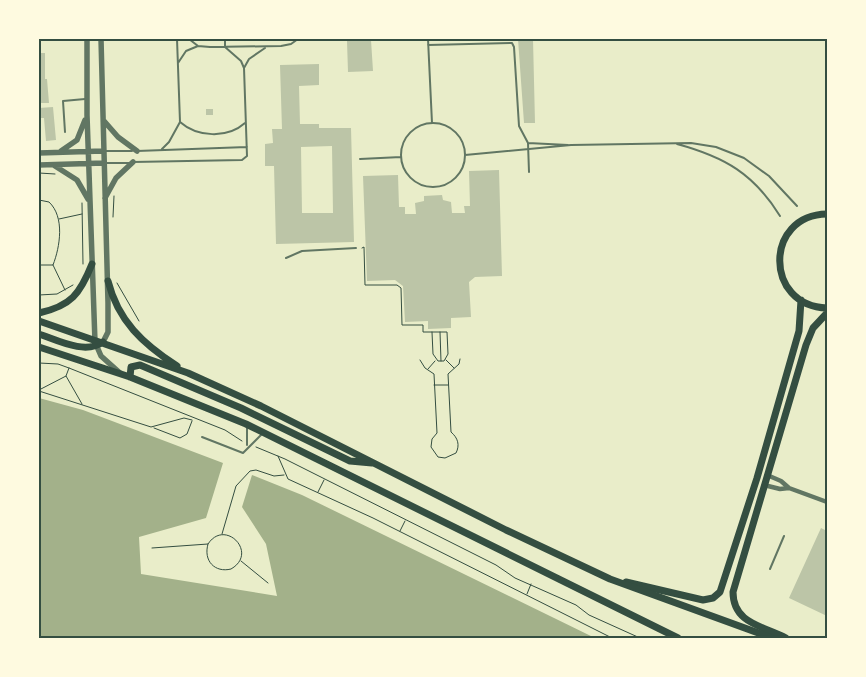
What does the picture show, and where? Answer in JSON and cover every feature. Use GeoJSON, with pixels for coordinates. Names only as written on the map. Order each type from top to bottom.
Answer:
{"type":"FeatureCollection","features":[{"type":"Feature","properties":{"kind":"main road"},"geometry":{"type":"LineString","coordinates":[[827,209],[823,214],[805,219],[793,227],[784,239],[780,252],[780,266],[783,279],[790,291],[811,305],[827,308]]}},
{"type":"Feature","properties":{"kind":"main road"},"geometry":{"type":"LineString","coordinates":[[39,312],[63,306],[74,297],[84,284],[92,264]]}},
{"type":"Feature","properties":{"kind":"main road"},"geometry":{"type":"LineString","coordinates":[[108,281],[117,309],[130,328],[151,348],[188,373]]}},
{"type":"Feature","properties":{"kind":"main road"},"geometry":{"type":"LineString","coordinates":[[610,579],[698,599],[713,598],[720,592],[799,332],[801,300]]}},
{"type":"Feature","properties":{"kind":"main road"},"geometry":{"type":"LineString","coordinates":[[786,638],[742,618],[733,603],[734,585],[808,338],[816,324],[827,313]]}},
{"type":"Feature","properties":{"kind":"main road"},"geometry":{"type":"LineString","coordinates":[[39,321],[95,343]]}},
{"type":"Feature","properties":{"kind":"main road"},"geometry":{"type":"LineString","coordinates":[[39,334],[75,346],[103,342],[188,373],[261,406],[506,530],[610,579],[772,638]]}},
{"type":"Feature","properties":{"kind":"main road"},"geometry":{"type":"LineString","coordinates":[[39,347],[130,376],[246,424],[678,638]]}},
{"type":"Feature","properties":{"kind":"main road"},"geometry":{"type":"LineString","coordinates":[[130,376],[131,367],[140,365],[241,408],[350,461],[375,464]]}},
{"type":"Feature","properties":{"kind":"street"},"geometry":{"type":"LineString","coordinates":[[87,39],[89,204],[95,343],[101,356],[120,373]]}},
{"type":"Feature","properties":{"kind":"street"},"geometry":{"type":"LineString","coordinates":[[101,39],[104,200],[108,281],[108,329],[103,342]]}},
{"type":"Feature","properties":{"kind":"street"},"geometry":{"type":"LineString","coordinates":[[54,153],[68,148],[77,140],[87,115]]}},
{"type":"Feature","properties":{"kind":"street"},"geometry":{"type":"LineString","coordinates":[[103,119],[118,138],[137,151]]}},
{"type":"Feature","properties":{"kind":"street"},"geometry":{"type":"LineString","coordinates":[[39,154],[103,151]]}},
{"type":"Feature","properties":{"kind":"street"},"geometry":{"type":"LineString","coordinates":[[104,200],[116,178],[133,162]]}},
{"type":"Feature","properties":{"kind":"street"},"geometry":{"type":"LineString","coordinates":[[39,165],[104,163]]}},
{"type":"Feature","properties":{"kind":"street"},"geometry":{"type":"LineString","coordinates":[[51,164],[78,180],[89,204]]}},
{"type":"Feature","properties":{"kind":"street"},"geometry":{"type":"LineString","coordinates":[[756,478],[781,481],[789,488],[827,502]]}},
{"type":"Feature","properties":{"kind":"street"},"geometry":{"type":"LineString","coordinates":[[765,480],[780,489],[789,488]]}},
{"type":"Feature","properties":{"kind":"lane"},"geometry":{"type":"LineString","coordinates":[[161,150],[169,142],[180,122],[177,39]]}},
{"type":"Feature","properties":{"kind":"lane"},"geometry":{"type":"LineString","coordinates":[[189,39],[198,46]]}},
{"type":"Feature","properties":{"kind":"lane"},"geometry":{"type":"LineString","coordinates":[[104,163],[242,160],[247,156],[244,68],[241,61],[225,47],[225,39]]}},
{"type":"Feature","properties":{"kind":"lane"},"geometry":{"type":"LineString","coordinates":[[178,63],[186,51],[198,46],[267,47],[292,44],[298,39]]}},
{"type":"Feature","properties":{"kind":"lane"},"geometry":{"type":"LineString","coordinates":[[428,39],[432,123]]}},
{"type":"Feature","properties":{"kind":"lane"},"geometry":{"type":"LineString","coordinates":[[428,45],[512,43],[519,126],[528,143],[529,172]]}},
{"type":"Feature","properties":{"kind":"lane"},"geometry":{"type":"LineString","coordinates":[[244,68],[249,59],[267,47]]}},
{"type":"Feature","properties":{"kind":"lane"},"geometry":{"type":"LineString","coordinates":[[65,132],[63,101],[87,99]]}},
{"type":"Feature","properties":{"kind":"lane"},"geometry":{"type":"LineString","coordinates":[[180,122],[187,129],[200,133],[216,134],[230,133],[246,122]]}},
{"type":"Feature","properties":{"kind":"lane"},"geometry":{"type":"LineString","coordinates":[[432,123],[451,129],[461,140],[465,154],[464,165],[452,181],[433,187],[422,186],[412,180],[405,172],[401,157],[404,140],[411,131],[421,125],[432,123]]}},
{"type":"Feature","properties":{"kind":"lane"},"geometry":{"type":"LineString","coordinates":[[528,143],[570,145],[691,143],[716,147],[744,158],[769,176],[797,206]]}},
{"type":"Feature","properties":{"kind":"lane"},"geometry":{"type":"LineString","coordinates":[[675,143],[708,153],[732,165],[761,190],[780,216]]}},
{"type":"Feature","properties":{"kind":"lane"},"geometry":{"type":"LineString","coordinates":[[465,154],[570,145]]}},
{"type":"Feature","properties":{"kind":"lane"},"geometry":{"type":"LineString","coordinates":[[103,151],[247,147]]}},
{"type":"Feature","properties":{"kind":"lane"},"geometry":{"type":"LineString","coordinates":[[360,160],[401,157]]}},
{"type":"Feature","properties":{"kind":"lane"},"geometry":{"type":"LineString","coordinates":[[286,258],[302,251],[356,248]]}},
{"type":"Feature","properties":{"kind":"lane"},"geometry":{"type":"LineString","coordinates":[[246,424],[247,448]]}},
{"type":"Feature","properties":{"kind":"lane"},"geometry":{"type":"LineString","coordinates":[[202,437],[241,453],[265,433]]}},
{"type":"Feature","properties":{"kind":"lane"},"geometry":{"type":"LineString","coordinates":[[770,569],[784,536]]}},
{"type":"Feature","properties":{"kind":"path"},"geometry":{"type":"LineString","coordinates":[[39,173],[57,174]]}},
{"type":"Feature","properties":{"kind":"path"},"geometry":{"type":"LineString","coordinates":[[113,224],[116,190]]}},
{"type":"Feature","properties":{"kind":"path"},"geometry":{"type":"LineString","coordinates":[[81,199],[83,214],[83,267]]}},
{"type":"Feature","properties":{"kind":"path"},"geometry":{"type":"LineString","coordinates":[[39,200],[53,205],[58,219],[58,248],[53,265],[65,291]]}},
{"type":"Feature","properties":{"kind":"path"},"geometry":{"type":"LineString","coordinates":[[58,219],[83,214]]}},
{"type":"Feature","properties":{"kind":"path"},"geometry":{"type":"LineString","coordinates":[[356,248],[364,247],[365,286],[397,285],[401,288],[402,325],[422,325],[423,332],[447,332],[448,354],[446,360],[441,362],[436,360]]}},
{"type":"Feature","properties":{"kind":"path"},"geometry":{"type":"LineString","coordinates":[[39,265],[53,265]]}},
{"type":"Feature","properties":{"kind":"path"},"geometry":{"type":"LineString","coordinates":[[115,278],[139,321]]}},
{"type":"Feature","properties":{"kind":"path"},"geometry":{"type":"LineString","coordinates":[[39,295],[65,291],[78,279]]}},
{"type":"Feature","properties":{"kind":"path"},"geometry":{"type":"LineString","coordinates":[[432,332],[436,360]]}},
{"type":"Feature","properties":{"kind":"path"},"geometry":{"type":"LineString","coordinates":[[440,332],[441,362]]}},
{"type":"Feature","properties":{"kind":"path"},"geometry":{"type":"LineString","coordinates":[[420,360],[434,374],[437,433],[432,439],[431,447],[438,456],[445,458],[456,453],[458,446],[457,438],[451,432],[448,374],[455,368],[460,359]]}},
{"type":"Feature","properties":{"kind":"path"},"geometry":{"type":"LineString","coordinates":[[427,369],[436,360]]}},
{"type":"Feature","properties":{"kind":"path"},"geometry":{"type":"LineString","coordinates":[[446,360],[455,368]]}},
{"type":"Feature","properties":{"kind":"path"},"geometry":{"type":"LineString","coordinates":[[39,363],[58,364],[69,368],[226,431],[245,442]]}},
{"type":"Feature","properties":{"kind":"path"},"geometry":{"type":"LineString","coordinates":[[39,390],[66,376],[69,368]]}},
{"type":"Feature","properties":{"kind":"path"},"geometry":{"type":"LineString","coordinates":[[66,376],[83,404]]}},
{"type":"Feature","properties":{"kind":"path"},"geometry":{"type":"LineString","coordinates":[[434,385],[448,385]]}},
{"type":"Feature","properties":{"kind":"path"},"geometry":{"type":"LineString","coordinates":[[39,390],[180,438],[187,434],[193,419]]}},
{"type":"Feature","properties":{"kind":"path"},"geometry":{"type":"LineString","coordinates":[[153,428],[184,418],[193,419]]}},
{"type":"Feature","properties":{"kind":"path"},"geometry":{"type":"LineString","coordinates":[[254,446],[278,456],[640,638]]}},
{"type":"Feature","properties":{"kind":"path"},"geometry":{"type":"LineString","coordinates":[[278,456],[284,474],[288,479],[400,532],[612,638]]}},
{"type":"Feature","properties":{"kind":"path"},"geometry":{"type":"LineString","coordinates":[[221,534],[238,482],[254,470],[270,476],[284,474]]}},
{"type":"Feature","properties":{"kind":"path"},"geometry":{"type":"LineString","coordinates":[[317,492],[324,479]]}},
{"type":"Feature","properties":{"kind":"path"},"geometry":{"type":"LineString","coordinates":[[400,532],[406,520]]}},
{"type":"Feature","properties":{"kind":"path"},"geometry":{"type":"LineString","coordinates":[[221,534],[230,535],[242,547],[240,560],[231,569],[218,569],[211,565],[207,557],[208,544],[213,538],[221,534]]}},
{"type":"Feature","properties":{"kind":"path"},"geometry":{"type":"LineString","coordinates":[[152,548],[208,544]]}},
{"type":"Feature","properties":{"kind":"path"},"geometry":{"type":"LineString","coordinates":[[240,560],[268,583]]}},
{"type":"Feature","properties":{"kind":"path"},"geometry":{"type":"LineString","coordinates":[[526,595],[531,584]]}},
{"type":"Feature","properties":{"kind":"shaded area"},"geometry":{"type":"Polygon","coordinates":[[[39,398],[83,410],[223,463],[206,518],[139,537],[141,574],[277,596],[266,544],[242,507],[252,475],[302,495],[595,638],[39,638],[39,398]]]}},
{"type":"Feature","properties":{"kind":"building"},"geometry":{"type":"Polygon","coordinates":[[[435,39],[455,39],[455,40],[435,41],[435,39]]]}},
{"type":"Feature","properties":{"kind":"building"},"geometry":{"type":"Polygon","coordinates":[[[518,39],[533,39],[535,123],[524,123],[518,39]]]}},
{"type":"Feature","properties":{"kind":"building"},"geometry":{"type":"Polygon","coordinates":[[[371,40],[373,71],[348,72],[347,41],[371,40]]]}},
{"type":"Feature","properties":{"kind":"building"},"geometry":{"type":"Polygon","coordinates":[[[39,53],[45,53],[45,79],[47,79],[49,103],[39,103],[39,53]]]}},
{"type":"Feature","properties":{"kind":"building"},"geometry":{"type":"Polygon","coordinates":[[[319,64],[319,85],[299,86],[300,124],[319,124],[319,128],[351,128],[354,242],[276,244],[274,166],[265,166],[265,144],[273,143],[272,129],[282,129],[280,65],[319,64]],[[332,146],[301,147],[302,213],[333,213],[332,146]]]}},
{"type":"Feature","properties":{"kind":"building"},"geometry":{"type":"Polygon","coordinates":[[[53,107],[56,140],[46,141],[44,118],[39,118],[39,108],[53,107]]]}},
{"type":"Feature","properties":{"kind":"building"},"geometry":{"type":"Polygon","coordinates":[[[206,109],[213,109],[213,115],[206,115],[206,109]]]}},
{"type":"Feature","properties":{"kind":"building"},"geometry":{"type":"Polygon","coordinates":[[[499,170],[502,276],[475,277],[469,282],[471,317],[451,318],[451,328],[428,329],[428,321],[405,322],[403,286],[395,280],[367,281],[363,176],[398,175],[399,207],[405,207],[405,214],[416,214],[415,203],[424,201],[424,196],[442,195],[443,200],[451,202],[452,213],[465,213],[464,206],[470,206],[469,171],[499,170]]]}},
{"type":"Feature","properties":{"kind":"building"},"geometry":{"type":"Polygon","coordinates":[[[821,528],[827,531],[827,616],[789,598],[821,528]]]}}]}
